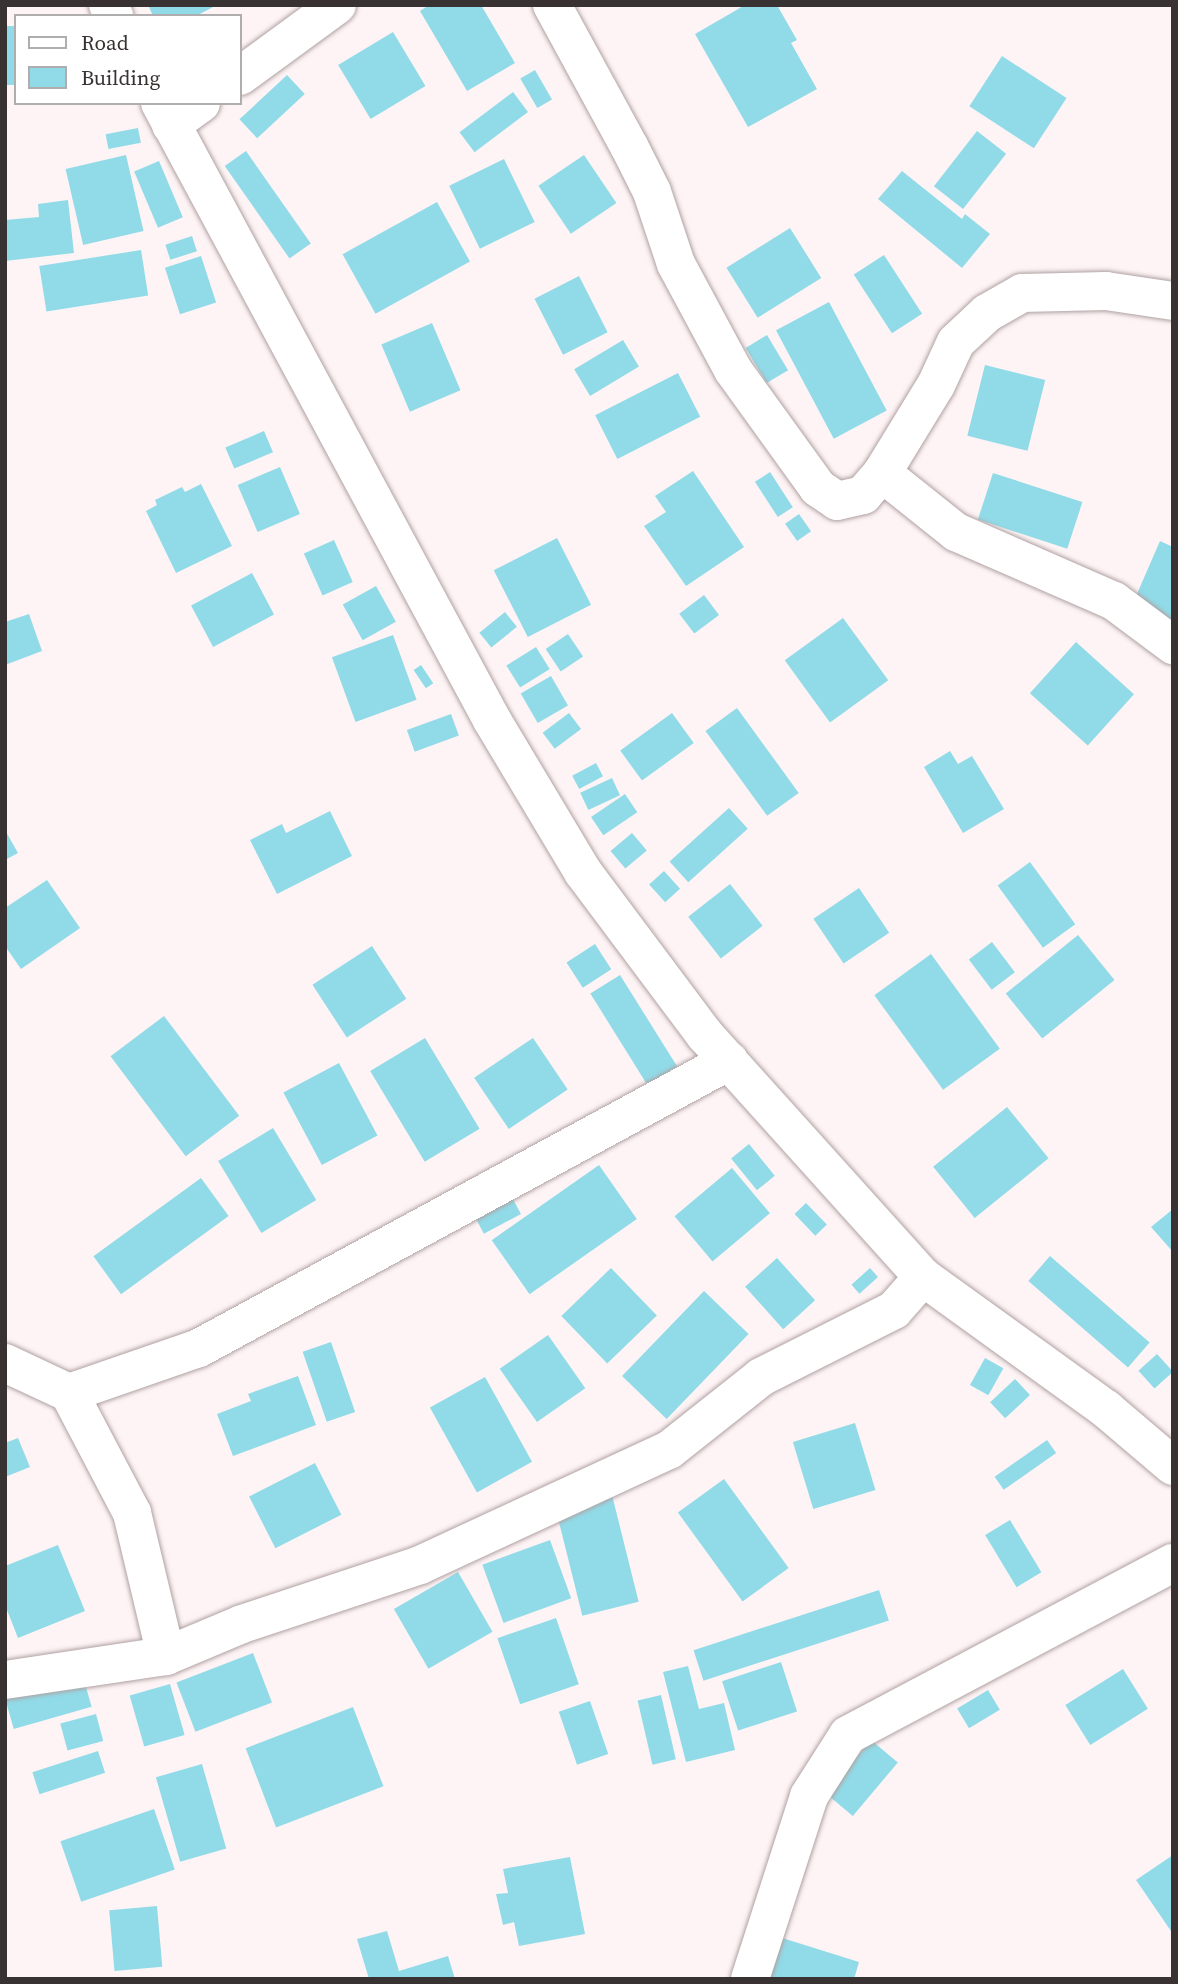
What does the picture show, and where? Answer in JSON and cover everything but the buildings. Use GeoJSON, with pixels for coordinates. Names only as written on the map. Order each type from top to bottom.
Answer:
{"type":"FeatureCollection","features":[{"type":"Feature","properties":{"kind":"street"},"geometry":{"type":"LineString","coordinates":[[242,75],[337,5]]}},
{"type":"Feature","properties":{"kind":"street"},"geometry":{"type":"LineString","coordinates":[[552,5],[652,192],[676,264],[733,370],[818,488],[837,501],[863,495],[882,473],[956,342],[987,313],[1022,293],[1106,291],[1173,301]]}},
{"type":"Feature","properties":{"kind":"street"},"geometry":{"type":"LineString","coordinates":[[194,105],[165,114],[531,790],[583,872],[729,1061],[923,1277],[1106,1409],[1173,1466]]}},
{"type":"Feature","properties":{"kind":"street"},"geometry":{"type":"LineString","coordinates":[[882,473],[956,532],[1114,601],[1173,645]]}},
{"type":"Feature","properties":{"kind":"street"},"geometry":{"type":"LineString","coordinates":[[69,1393],[199,1348],[729,1061]]}},
{"type":"Feature","properties":{"kind":"street"},"geometry":{"type":"LineString","coordinates":[[5,1680],[166,1656],[242,1624],[420,1565],[632,1470],[668,1450],[761,1377],[873,1325],[894,1310],[923,1277]]}},
{"type":"Feature","properties":{"kind":"street"},"geometry":{"type":"LineString","coordinates":[[5,1363],[69,1393],[132,1513],[166,1656]]}},
{"type":"Feature","properties":{"kind":"street"},"geometry":{"type":"LineString","coordinates":[[750,1979],[808,1796],[848,1735],[1173,1563]]}}]}
